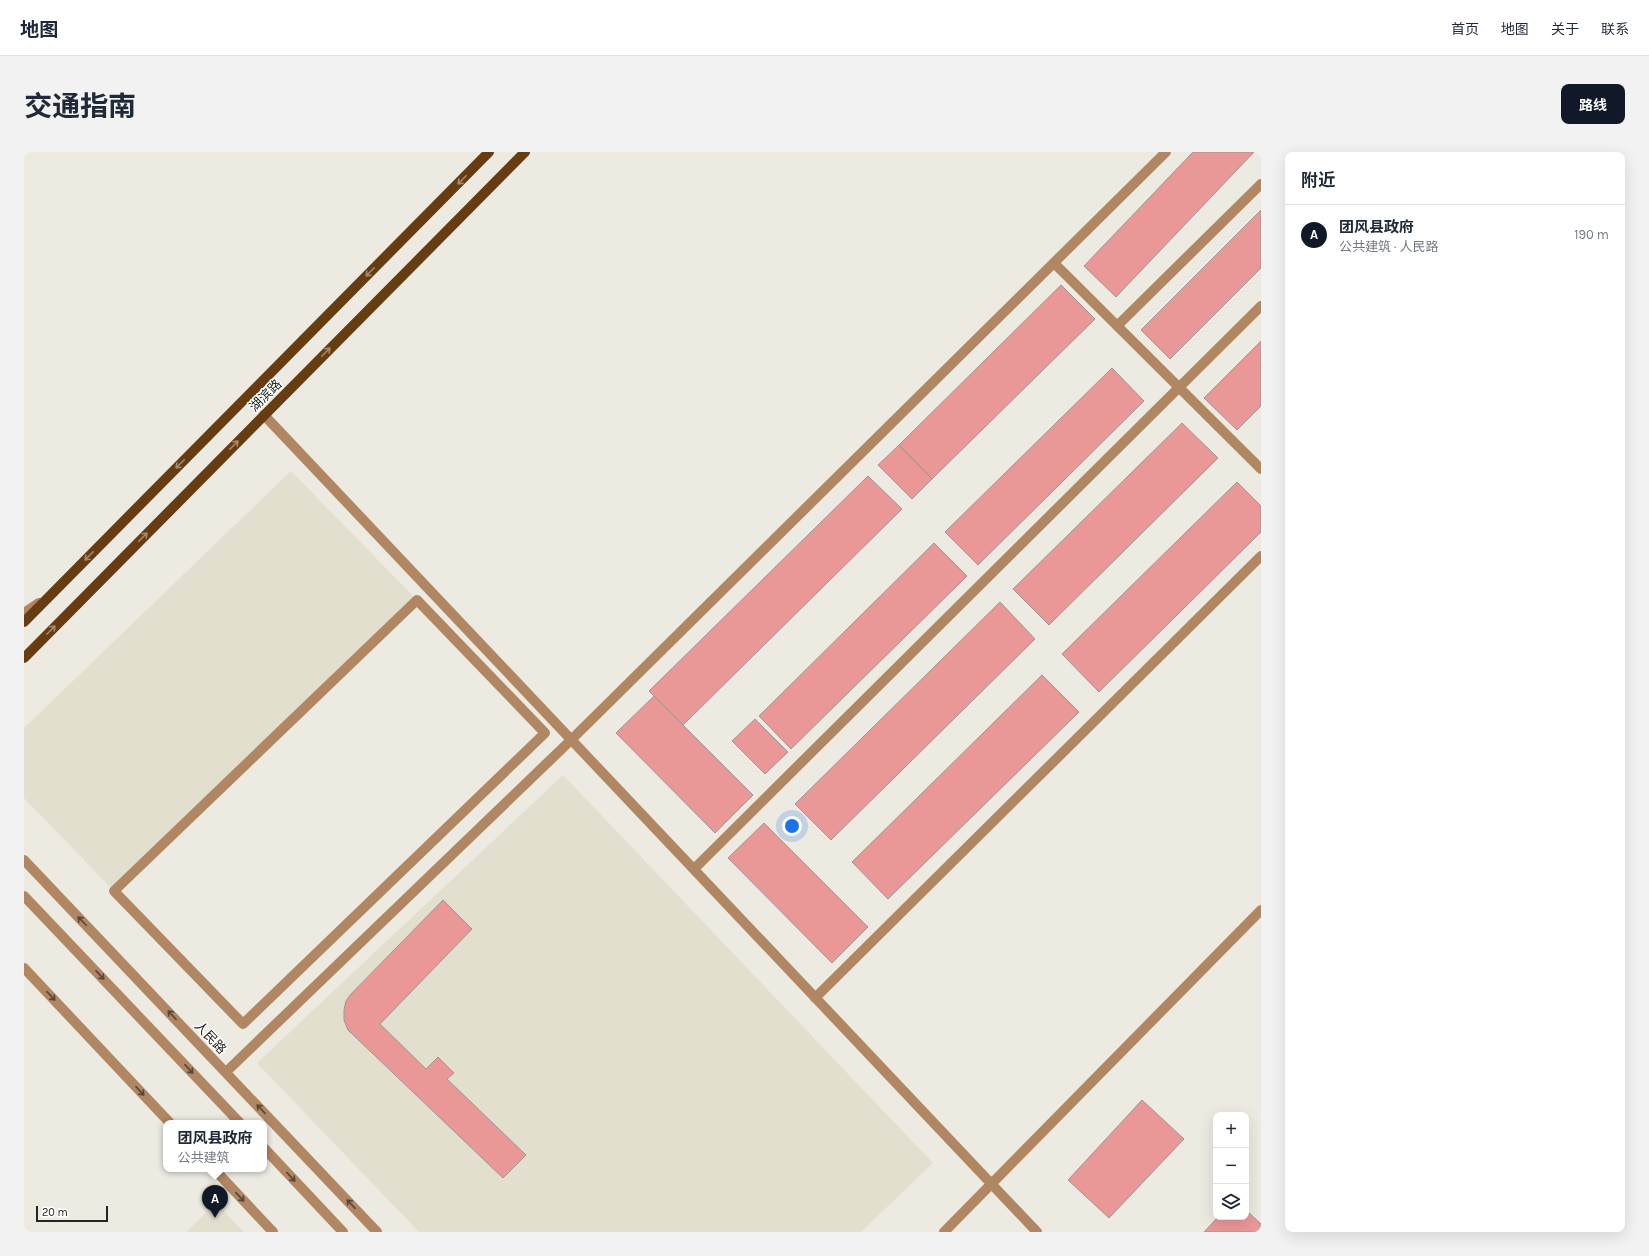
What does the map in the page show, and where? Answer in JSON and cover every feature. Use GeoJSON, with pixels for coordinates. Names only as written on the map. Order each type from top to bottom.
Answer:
{"type":"FeatureCollection","features":[{"type":"Feature","properties":{"kind":"main road","name":"湖滨路"},"geometry":{"type":"LineString","coordinates":[[24,622],[489,152]]}},
{"type":"Feature","properties":{"kind":"main road","name":"湖滨路"},"geometry":{"type":"LineString","coordinates":[[24,658],[524,152]]}},
{"type":"Feature","properties":{"kind":"street"},"geometry":{"type":"LineString","coordinates":[[226,1072],[571,740],[1166,152]]}},
{"type":"Feature","properties":{"kind":"street"},"geometry":{"type":"LineString","coordinates":[[1117,326],[1261,184]]}},
{"type":"Feature","properties":{"kind":"street"},"geometry":{"type":"LineString","coordinates":[[1054,263],[1261,469]]}},
{"type":"Feature","properties":{"kind":"street"},"geometry":{"type":"LineString","coordinates":[[694,869],[1261,306]]}},
{"type":"Feature","properties":{"kind":"street"},"geometry":{"type":"LineString","coordinates":[[264,415],[1037,1232]]}},
{"type":"Feature","properties":{"kind":"street"},"geometry":{"type":"LineString","coordinates":[[816,998],[1261,556]]}},
{"type":"Feature","properties":{"kind":"street"},"geometry":{"type":"LineString","coordinates":[[24,613],[48,598]]}},
{"type":"Feature","properties":{"kind":"street"},"geometry":{"type":"LineString","coordinates":[[417,600],[545,733],[243,1024],[114,891],[417,600]]}},
{"type":"Feature","properties":{"kind":"street","name":"人民路"},"geometry":{"type":"LineString","coordinates":[[24,860],[377,1232]]}},
{"type":"Feature","properties":{"kind":"street"},"geometry":{"type":"LineString","coordinates":[[24,896],[237,1120]]}},
{"type":"Feature","properties":{"kind":"street"},"geometry":{"type":"LineString","coordinates":[[944,1232],[1261,910]]}},
{"type":"Feature","properties":{"kind":"street"},"geometry":{"type":"LineString","coordinates":[[24,968],[167,1120]]}},
{"type":"Feature","properties":{"kind":"street"},"geometry":{"type":"LineString","coordinates":[[267,1151],[343,1232]]}},
{"type":"Feature","properties":{"kind":"street"},"geometry":{"type":"LineString","coordinates":[[217,1172],[273,1232]]}},
{"type":"Feature","properties":{"kind":"shaded area"},"geometry":{"type":"Polygon","coordinates":[[[291,471],[417,600],[114,891],[24,798],[24,728],[291,471]]]}},
{"type":"Feature","properties":{"kind":"shaded area"},"geometry":{"type":"Polygon","coordinates":[[[563,775],[933,1163],[861,1232],[419,1232],[257,1063],[563,775]]]}},
{"type":"Feature","properties":{"kind":"shaded area"},"geometry":{"type":"Polygon","coordinates":[[[216,1203],[244,1232],[186,1232],[216,1203]]]}},
{"type":"Feature","properties":{"kind":"building"},"geometry":{"type":"Polygon","coordinates":[[[1193,152],[1254,152],[1116,297],[1084,266],[1193,152]]]}},
{"type":"Feature","properties":{"kind":"building"},"geometry":{"type":"Polygon","coordinates":[[[1261,210],[1261,268],[1170,359],[1141,330],[1261,210]]]}},
{"type":"Feature","properties":{"kind":"building"},"geometry":{"type":"Polygon","coordinates":[[[1061,285],[1095,319],[932,479],[899,445],[1061,285]]]}},
{"type":"Feature","properties":{"kind":"building"},"geometry":{"type":"Polygon","coordinates":[[[1261,341],[1261,406],[1237,430],[1204,398],[1261,341]]]}},
{"type":"Feature","properties":{"kind":"building"},"geometry":{"type":"Polygon","coordinates":[[[1112,368],[1144,401],[978,565],[945,532],[1112,368]]]}},
{"type":"Feature","properties":{"kind":"building"},"geometry":{"type":"Polygon","coordinates":[[[1182,423],[1218,458],[1049,625],[1013,589],[1182,423]]]}},
{"type":"Feature","properties":{"kind":"building"},"geometry":{"type":"Polygon","coordinates":[[[899,445],[932,479],[912,499],[878,465],[899,445]]]}},
{"type":"Feature","properties":{"kind":"building"},"geometry":{"type":"Polygon","coordinates":[[[868,476],[902,509],[683,725],[649,691],[868,476]]]}},
{"type":"Feature","properties":{"kind":"building"},"geometry":{"type":"Polygon","coordinates":[[[1237,482],[1261,506],[1261,532],[1099,692],[1062,654],[1237,482]]]}},
{"type":"Feature","properties":{"kind":"building"},"geometry":{"type":"Polygon","coordinates":[[[934,543],[967,576],[791,749],[759,716],[934,543]]]}},
{"type":"Feature","properties":{"kind":"building"},"geometry":{"type":"Polygon","coordinates":[[[1000,602],[1035,639],[831,840],[795,804],[1000,602]]]}},
{"type":"Feature","properties":{"kind":"building"},"geometry":{"type":"Polygon","coordinates":[[[1042,675],[1079,712],[888,899],[852,862],[1042,675]]]}},
{"type":"Feature","properties":{"kind":"building"},"geometry":{"type":"Polygon","coordinates":[[[654,696],[753,795],[715,833],[616,733],[654,696]]]}},
{"type":"Feature","properties":{"kind":"building"},"geometry":{"type":"Polygon","coordinates":[[[755,719],[788,752],[765,774],[732,741],[755,719]]]}},
{"type":"Feature","properties":{"kind":"building"},"geometry":{"type":"Polygon","coordinates":[[[764,823],[868,927],[832,963],[728,858],[764,823]]]}},
{"type":"Feature","properties":{"kind":"building"},"geometry":{"type":"Polygon","coordinates":[[[443,900],[472,929],[380,1024],[426,1069],[438,1057],[454,1073],[447,1079],[526,1155],[503,1178],[348,1030],[344,1020],[346,1001],[351,994],[443,900]]]}},
{"type":"Feature","properties":{"kind":"building"},"geometry":{"type":"Polygon","coordinates":[[[1142,1100],[1184,1139],[1109,1218],[1068,1180],[1142,1100]]]}},
{"type":"Feature","properties":{"kind":"building"},"geometry":{"type":"Polygon","coordinates":[[[1249,1213],[1261,1224],[1261,1232],[1204,1232],[1215,1220],[1249,1220],[1249,1213]]]}},
{"type":"Feature","properties":{"kind":"place","name":"团风县政府"},"geometry":{"type":"Point","coordinates":[215,1218]}}]}
